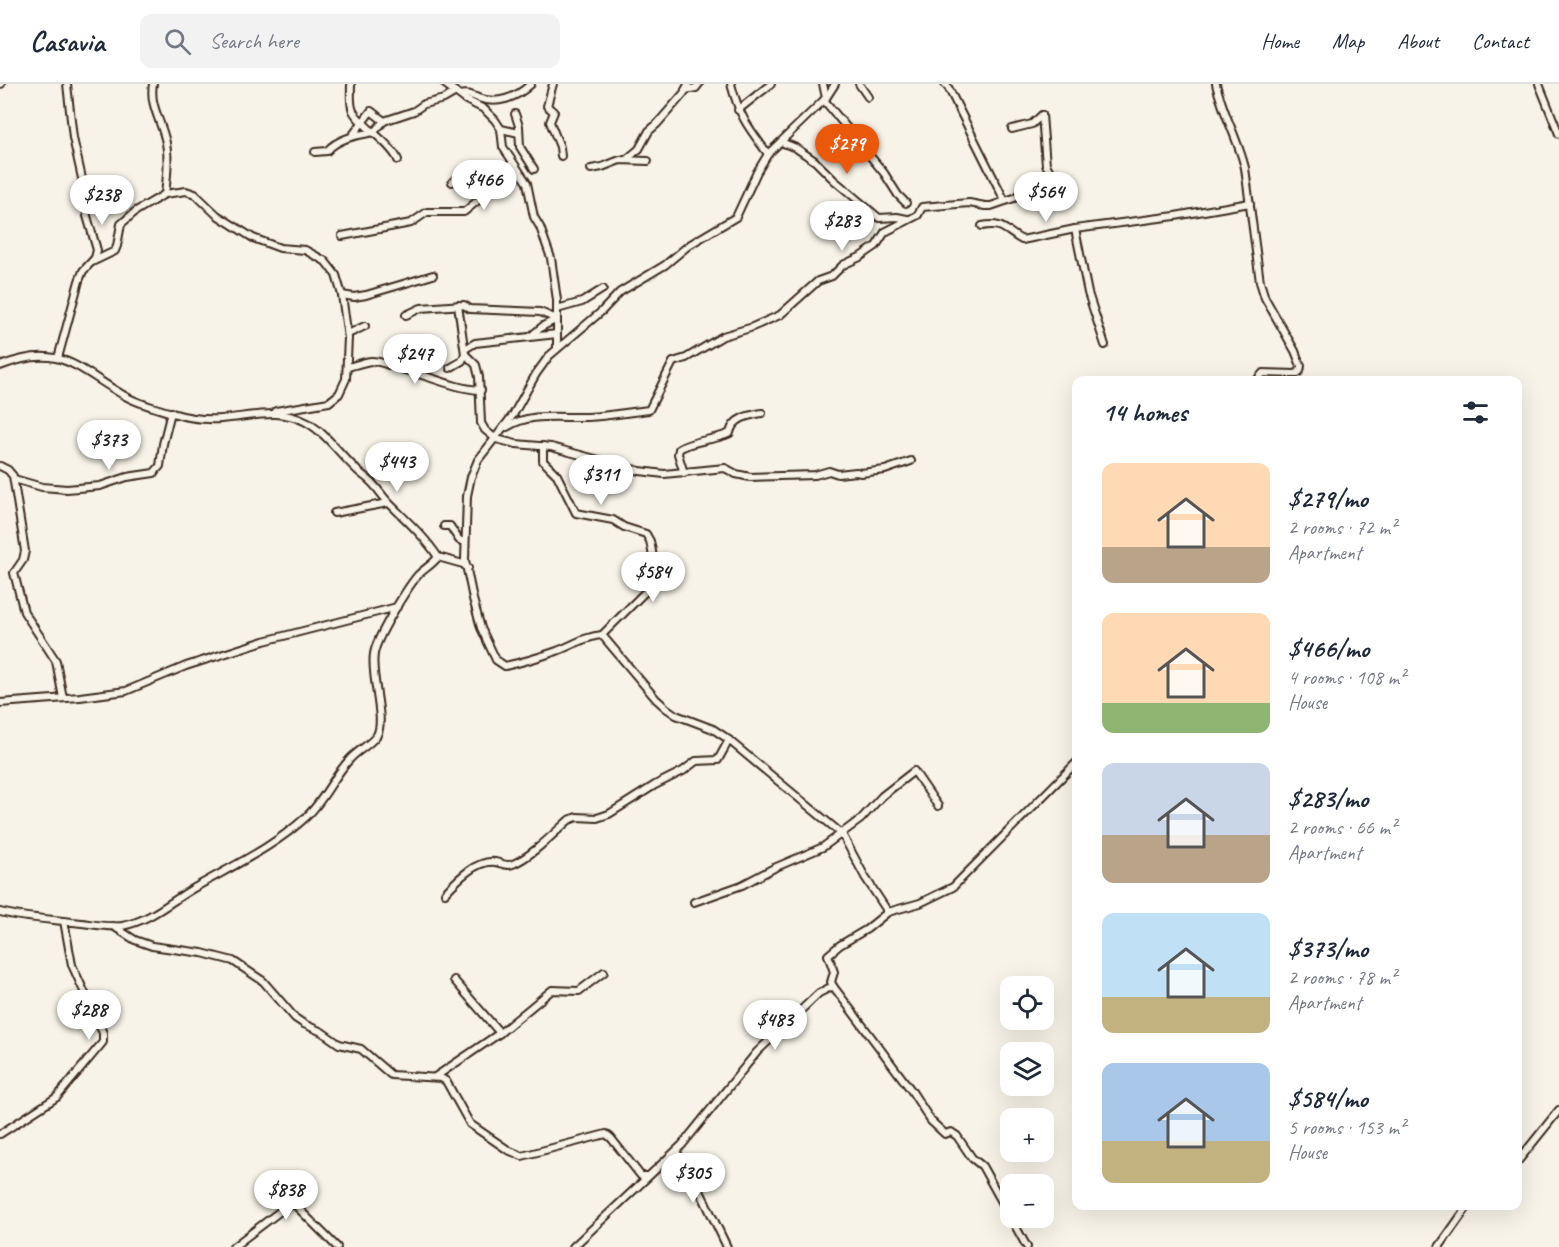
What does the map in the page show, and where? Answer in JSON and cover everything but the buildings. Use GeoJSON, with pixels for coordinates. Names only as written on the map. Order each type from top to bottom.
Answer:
{"type":"FeatureCollection","features":[{"type":"Feature","properties":{"kind":"street"},"geometry":{"type":"LineString","coordinates":[[58,358],[80,276],[92,262],[97,246],[86,211],[83,183],[73,138],[67,84]]}},
{"type":"Feature","properties":{"kind":"street"},"geometry":{"type":"LineString","coordinates":[[153,84],[151,96],[168,153],[165,194]]}},
{"type":"Feature","properties":{"kind":"street"},"geometry":{"type":"LineString","coordinates":[[351,84],[351,109],[390,147],[398,160]]}},
{"type":"Feature","properties":{"kind":"street"},"geometry":{"type":"LineString","coordinates":[[445,84],[484,109],[501,129],[503,147],[512,164],[527,183],[534,217],[551,258],[557,309],[557,348]]}},
{"type":"Feature","properties":{"kind":"street"},"geometry":{"type":"LineString","coordinates":[[315,152],[327,151],[352,136],[374,132],[384,121],[414,111],[424,104],[468,93],[492,102],[502,101],[531,84]]}},
{"type":"Feature","properties":{"kind":"street"},"geometry":{"type":"LineString","coordinates":[[553,84],[547,106],[554,112],[550,122],[560,147],[561,156]]}},
{"type":"Feature","properties":{"kind":"street"},"geometry":{"type":"LineString","coordinates":[[627,159],[639,149],[649,131],[687,87],[696,88],[699,84]]}},
{"type":"Feature","properties":{"kind":"street"},"geometry":{"type":"LineString","coordinates":[[731,84],[738,110],[748,128],[768,154]]}},
{"type":"Feature","properties":{"kind":"street"},"geometry":{"type":"LineString","coordinates":[[738,110],[771,84]]}},
{"type":"Feature","properties":{"kind":"street"},"geometry":{"type":"LineString","coordinates":[[823,84],[825,99],[906,203]]}},
{"type":"Feature","properties":{"kind":"street"},"geometry":{"type":"LineString","coordinates":[[543,447],[543,461],[557,475],[576,513],[613,520],[624,527],[646,534],[650,541],[655,582],[603,635],[589,636],[558,651],[505,666],[496,660],[481,628],[465,560],[465,516],[471,477],[478,460],[504,429],[542,364],[557,348],[602,311],[620,292],[665,266],[689,245],[736,217],[768,154],[825,99],[835,84]]}},
{"type":"Feature","properties":{"kind":"street"},"geometry":{"type":"LineString","coordinates":[[859,84],[868,97]]}},
{"type":"Feature","properties":{"kind":"street"},"geometry":{"type":"LineString","coordinates":[[945,84],[1005,201]]}},
{"type":"Feature","properties":{"kind":"street"},"geometry":{"type":"LineString","coordinates":[[1216,84],[1227,121],[1242,153],[1262,290],[1290,340],[1301,368],[1298,373],[1263,373],[1260,376]]}},
{"type":"Feature","properties":{"kind":"street"},"geometry":{"type":"LineString","coordinates":[[1539,84],[1559,134]]}},
{"type":"Feature","properties":{"kind":"street"},"geometry":{"type":"LineString","coordinates":[[352,136],[371,111],[384,121]]}},
{"type":"Feature","properties":{"kind":"street"},"geometry":{"type":"LineString","coordinates":[[515,114],[519,126],[520,147],[534,169]]}},
{"type":"Feature","properties":{"kind":"street"},"geometry":{"type":"LineString","coordinates":[[1012,129],[1032,124],[1042,115],[1046,165],[1052,180]]}},
{"type":"Feature","properties":{"kind":"street"},"geometry":{"type":"LineString","coordinates":[[501,129],[519,133]]}},
{"type":"Feature","properties":{"kind":"street"},"geometry":{"type":"LineString","coordinates":[[781,142],[796,148],[815,161],[879,218],[908,219]]}},
{"type":"Feature","properties":{"kind":"street"},"geometry":{"type":"LineString","coordinates":[[591,169],[627,159],[648,161]]}},
{"type":"Feature","properties":{"kind":"street"},"geometry":{"type":"LineString","coordinates":[[452,182],[465,173],[500,171],[512,164]]}},
{"type":"Feature","properties":{"kind":"street"},"geometry":{"type":"LineString","coordinates":[[342,236],[411,223],[427,212],[464,212],[487,193],[495,180],[509,171],[512,164]]}},
{"type":"Feature","properties":{"kind":"street"},"geometry":{"type":"LineString","coordinates":[[504,429],[517,420],[537,417],[591,417],[649,410],[673,362],[686,358],[723,336],[750,328],[780,315],[818,281],[832,276],[843,265],[868,252],[876,246],[885,232],[918,215],[922,207],[969,203],[985,206],[1017,197],[1031,182],[1039,180],[1052,180],[1070,189]]}},
{"type":"Feature","properties":{"kind":"street"},"geometry":{"type":"LineString","coordinates":[[0,366],[16,360],[58,358],[78,366],[127,397],[188,417],[207,419],[270,413],[329,402],[342,388],[348,367],[348,334],[342,295],[331,267],[311,252],[280,248],[252,238],[217,214],[191,192],[165,194],[143,206],[123,221],[115,251],[92,262]]}},
{"type":"Feature","properties":{"kind":"street"},"geometry":{"type":"LineString","coordinates":[[982,225],[1002,226],[1022,240],[1075,229],[1175,216],[1250,203]]}},
{"type":"Feature","properties":{"kind":"street"},"geometry":{"type":"LineString","coordinates":[[1075,229],[1088,293],[1105,345]]}},
{"type":"Feature","properties":{"kind":"street"},"geometry":{"type":"LineString","coordinates":[[342,295],[354,297],[366,295],[433,275]]}},
{"type":"Feature","properties":{"kind":"street"},"geometry":{"type":"LineString","coordinates":[[557,309],[582,302],[603,290]]}},
{"type":"Feature","properties":{"kind":"street"},"geometry":{"type":"LineString","coordinates":[[450,368],[462,361],[465,351],[458,305]]}},
{"type":"Feature","properties":{"kind":"street"},"geometry":{"type":"LineString","coordinates":[[406,315],[421,308],[464,305],[470,309],[540,312],[557,319]]}},
{"type":"Feature","properties":{"kind":"street"},"geometry":{"type":"LineString","coordinates":[[531,336],[543,326],[557,319]]}},
{"type":"Feature","properties":{"kind":"street"},"geometry":{"type":"LineString","coordinates":[[348,334],[365,326]]}},
{"type":"Feature","properties":{"kind":"street"},"geometry":{"type":"LineString","coordinates":[[465,351],[475,343],[557,334]]}},
{"type":"Feature","properties":{"kind":"street"},"geometry":{"type":"LineString","coordinates":[[465,351],[476,365],[481,390],[481,423],[485,430],[496,439],[516,444],[543,447],[599,459],[640,471],[664,474],[725,468],[736,474],[750,477],[815,475],[829,471],[838,474],[861,473],[885,470],[911,461]]}},
{"type":"Feature","properties":{"kind":"street"},"geometry":{"type":"LineString","coordinates":[[348,367],[371,361],[388,363],[395,368],[406,369],[442,382],[481,390]]}},
{"type":"Feature","properties":{"kind":"street"},"geometry":{"type":"LineString","coordinates":[[14,479],[42,487],[67,489],[100,486],[127,477],[154,473],[160,466],[162,444],[171,412]]}},
{"type":"Feature","properties":{"kind":"street"},"geometry":{"type":"LineString","coordinates":[[270,413],[283,413],[302,419],[316,428],[418,531],[438,557],[463,564],[468,569]]}},
{"type":"Feature","properties":{"kind":"street"},"geometry":{"type":"LineString","coordinates":[[684,473],[679,460],[679,449],[703,440],[724,436],[730,433],[732,425],[746,416],[762,413]]}},
{"type":"Feature","properties":{"kind":"street"},"geometry":{"type":"LineString","coordinates":[[0,466],[10,472],[14,479],[25,551],[23,560],[15,569],[15,583],[20,603],[26,617],[56,660],[63,698]]}},
{"type":"Feature","properties":{"kind":"street"},"geometry":{"type":"LineString","coordinates":[[334,513],[388,502]]}},
{"type":"Feature","properties":{"kind":"street"},"geometry":{"type":"LineString","coordinates":[[444,526],[450,526],[459,540],[465,542]]}},
{"type":"Feature","properties":{"kind":"street"},"geometry":{"type":"LineString","coordinates":[[0,912],[15,916],[122,926],[150,916],[296,826],[316,807],[344,766],[370,743],[378,732],[379,716],[372,674],[374,651],[415,579],[432,566],[438,557]]}},
{"type":"Feature","properties":{"kind":"street"},"geometry":{"type":"LineString","coordinates":[[0,703],[126,690],[186,666],[264,641],[397,607]]}},
{"type":"Feature","properties":{"kind":"street"},"geometry":{"type":"LineString","coordinates":[[603,635],[661,704],[676,715],[713,729],[729,740],[842,834],[865,877],[888,912]]}},
{"type":"Feature","properties":{"kind":"street"},"geometry":{"type":"LineString","coordinates":[[445,893],[477,865],[495,862],[507,866],[525,857],[569,820],[577,817],[597,818],[609,814],[655,785],[683,771],[696,760],[718,760],[729,740]]}},
{"type":"Feature","properties":{"kind":"street"},"geometry":{"type":"LineString","coordinates":[[1027,1247],[982,1166],[965,1150],[957,1136],[951,1132],[945,1134],[931,1121],[911,1090],[832,986],[834,972],[828,955],[888,912],[920,903],[953,886],[1072,767]]}},
{"type":"Feature","properties":{"kind":"street"},"geometry":{"type":"LineString","coordinates":[[694,902],[741,885],[774,868],[823,848],[861,819],[882,796],[914,771],[938,806]]}},
{"type":"Feature","properties":{"kind":"street"},"geometry":{"type":"LineString","coordinates":[[0,1134],[57,1097],[103,1042],[103,1034],[72,965],[63,921]]}},
{"type":"Feature","properties":{"kind":"street"},"geometry":{"type":"LineString","coordinates":[[113,926],[135,940],[152,946],[202,953],[233,962],[263,981],[304,1024],[322,1032],[339,1044],[361,1048],[387,1073],[397,1076],[441,1078],[446,1081],[470,1124],[516,1155],[522,1156],[606,1134],[641,1176],[648,1176]]}},
{"type":"Feature","properties":{"kind":"street"},"geometry":{"type":"LineString","coordinates":[[432,1079],[500,1034],[552,990],[579,991],[604,972]]}},
{"type":"Feature","properties":{"kind":"street"},"geometry":{"type":"LineString","coordinates":[[454,980],[500,1034]]}},
{"type":"Feature","properties":{"kind":"street"},"geometry":{"type":"LineString","coordinates":[[573,1247],[676,1151],[757,1052],[819,993],[832,986]]}},
{"type":"Feature","properties":{"kind":"street"},"geometry":{"type":"LineString","coordinates":[[1522,1157],[1559,1110]]}},
{"type":"Feature","properties":{"kind":"street"},"geometry":{"type":"LineString","coordinates":[[676,1151],[701,1193],[727,1247]]}},
{"type":"Feature","properties":{"kind":"street"},"geometry":{"type":"LineString","coordinates":[[233,1247],[283,1209],[294,1204],[337,1247]]}},
{"type":"Feature","properties":{"kind":"street"},"geometry":{"type":"LineString","coordinates":[[1439,1247],[1465,1210]]}}]}
